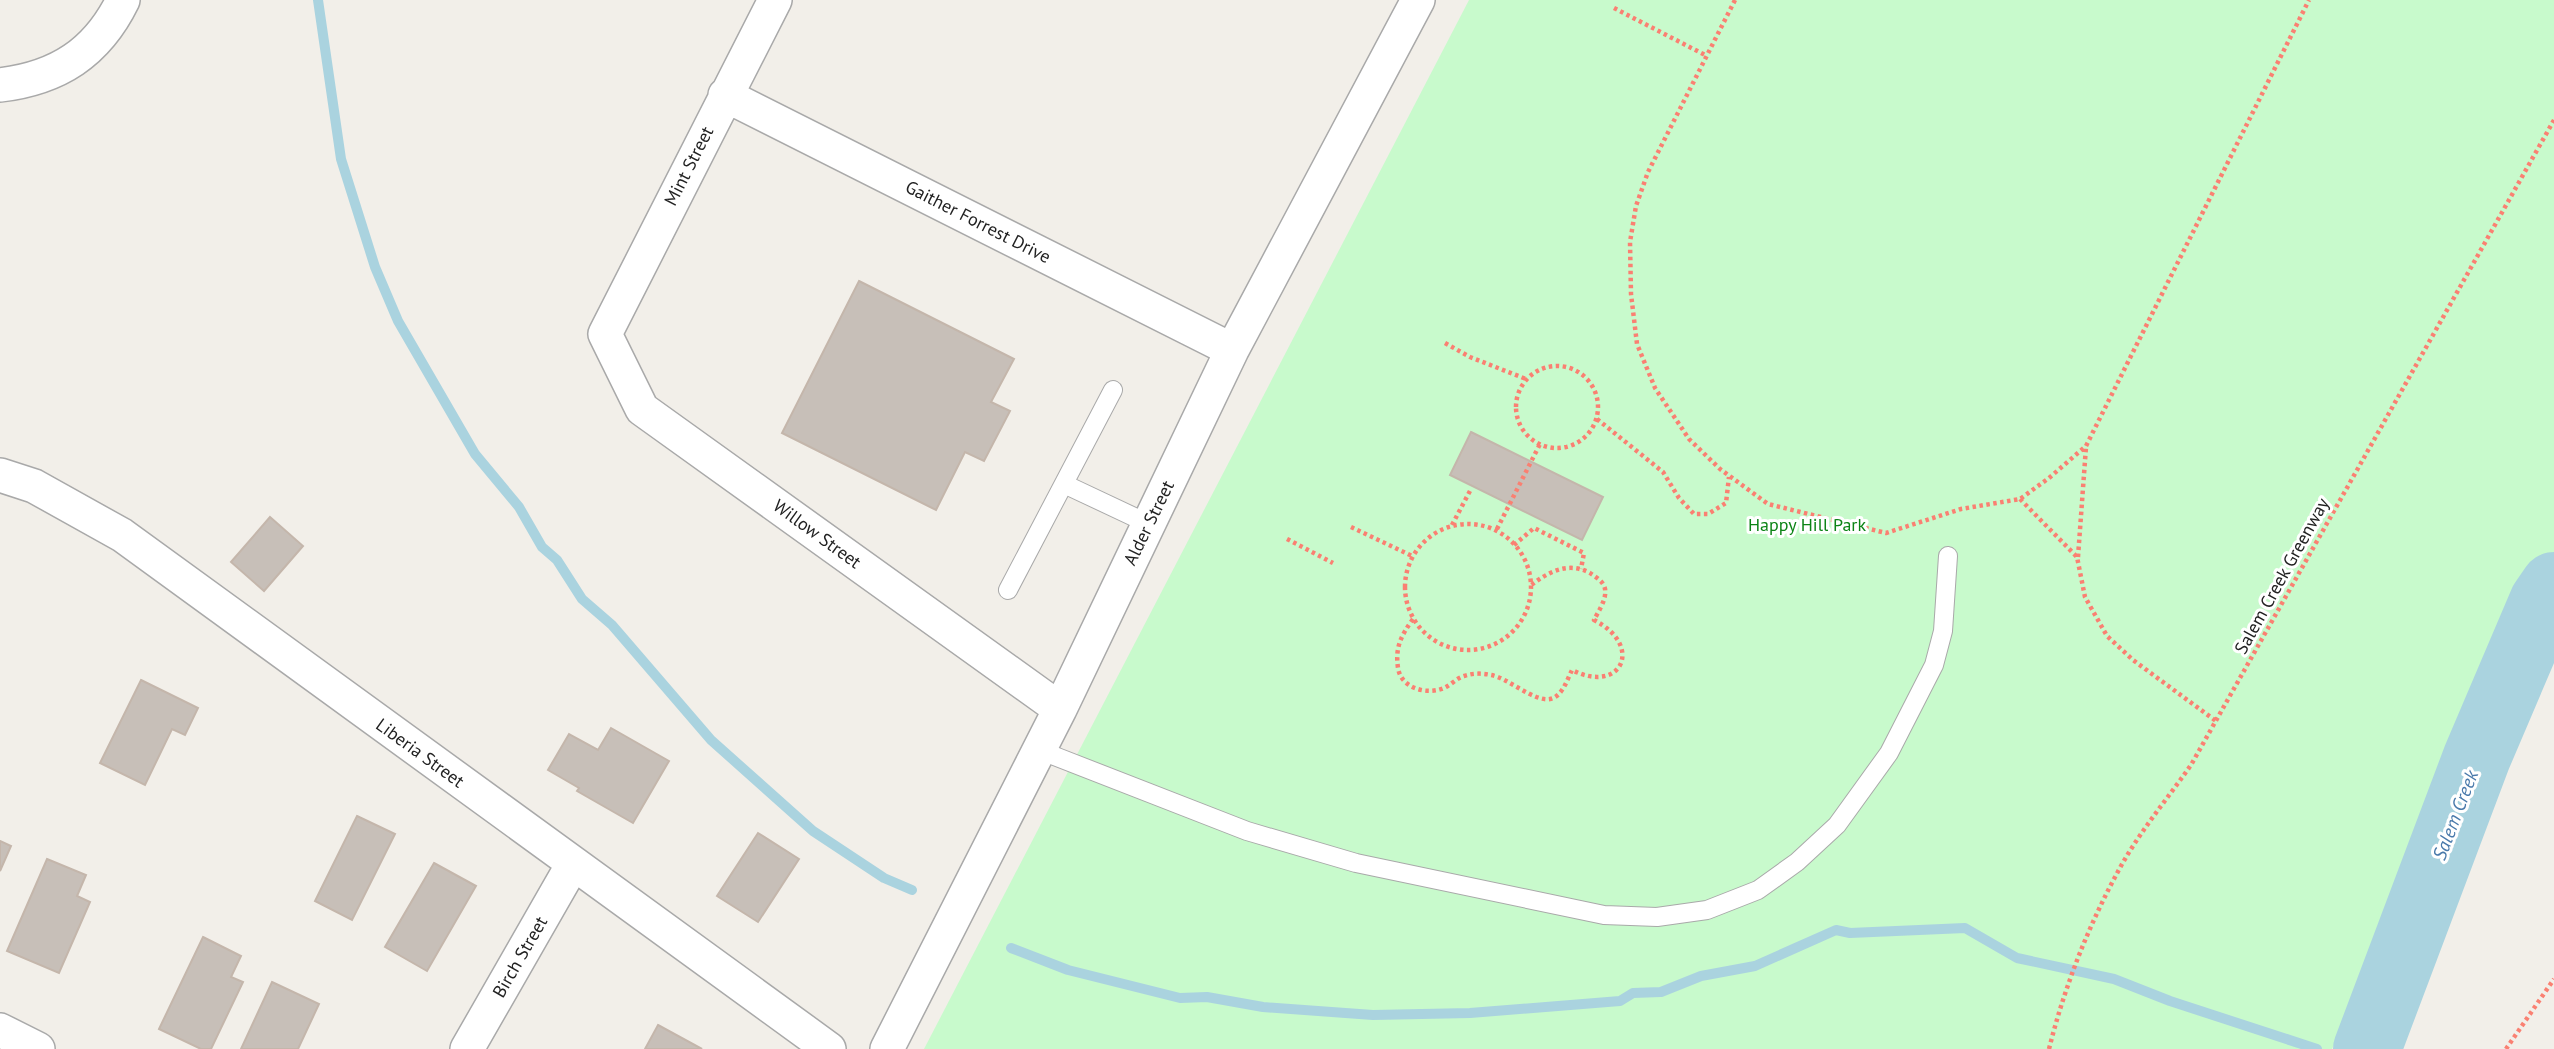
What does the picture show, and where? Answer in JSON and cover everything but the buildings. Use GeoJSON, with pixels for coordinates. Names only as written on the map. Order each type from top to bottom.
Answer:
{"type":"FeatureCollection","features":[{"type":"Feature","properties":{"kind":"street"},"geometry":{"type":"LineString","coordinates":[[0,85],[24,82],[65,66],[85,53],[111,21],[123,0]]}},
{"type":"Feature","properties":{"kind":"street","name":"Mint Street"},"geometry":{"type":"LineString","coordinates":[[605,334],[775,0]]}},
{"type":"Feature","properties":{"kind":"street","name":"Alder Street"},"geometry":{"type":"LineString","coordinates":[[887,1049],[1060,709],[1232,350],[1418,0]]}},
{"type":"Feature","properties":{"kind":"street","name":"Gaither Forrest Drive"},"geometry":{"type":"LineString","coordinates":[[725,95],[1232,350]]}},
{"type":"Feature","properties":{"kind":"street","name":"Willow Street"},"geometry":{"type":"LineString","coordinates":[[605,334],[642,409],[1060,709]]}},
{"type":"Feature","properties":{"kind":"street","name":"Liberia Street"},"geometry":{"type":"LineString","coordinates":[[0,475],[34,486],[122,536],[829,1049]]}},
{"type":"Feature","properties":{"kind":"street","name":"Birch Street"},"geometry":{"type":"LineString","coordinates":[[467,1049],[573,864]]}},
{"type":"Feature","properties":{"kind":"street"},"geometry":{"type":"LineString","coordinates":[[0,1030],[38,1049]]}},
{"type":"Feature","properties":{"kind":"lane"},"geometry":{"type":"LineString","coordinates":[[1008,590],[1113,390]]}},
{"type":"Feature","properties":{"kind":"lane"},"geometry":{"type":"LineString","coordinates":[[1064,484],[1149,524]]}},
{"type":"Feature","properties":{"kind":"lane"},"geometry":{"type":"LineString","coordinates":[[1039,750],[1247,831],[1356,863],[1604,915],[1657,917],[1707,910],[1758,890],[1797,862],[1838,825],[1889,753],[1934,665],[1943,631],[1948,556]]}},
{"type":"Feature","properties":{"kind":"path"},"geometry":{"type":"LineString","coordinates":[[1735,0],[1648,172],[1636,206],[1630,242],[1631,294],[1637,344],[1655,388],[1689,439],[1729,476],[1768,504],[1886,533],[1961,509],[2020,499],[2086,446]]}},
{"type":"Feature","properties":{"kind":"path"},"geometry":{"type":"LineString","coordinates":[[2216,721],[2133,660],[2107,636],[2085,597],[2077,557],[2086,446],[2309,0]]}},
{"type":"Feature","properties":{"kind":"path"},"geometry":{"type":"LineString","coordinates":[[1614,8],[1707,56]]}},
{"type":"Feature","properties":{"kind":"path","name":"Salem Creek Greenway"},"geometry":{"type":"LineString","coordinates":[[2049,1049],[2062,999],[2088,934],[2122,864],[2191,765],[2554,120]]}},
{"type":"Feature","properties":{"kind":"path"},"geometry":{"type":"LineString","coordinates":[[1445,343],[1526,379]]}},
{"type":"Feature","properties":{"kind":"path"},"geometry":{"type":"LineString","coordinates":[[1551,366],[1564,366],[1578,371],[1596,391],[1599,405],[1597,419],[1591,431],[1570,446],[1556,448],[1540,444],[1522,430],[1516,404],[1526,379],[1537,370],[1551,366]]}},
{"type":"Feature","properties":{"kind":"path"},"geometry":{"type":"LineString","coordinates":[[1597,419],[1663,472],[1693,514],[1708,514],[1726,503],[1729,476]]}},
{"type":"Feature","properties":{"kind":"path"},"geometry":{"type":"LineString","coordinates":[[1497,529],[1540,444]]}},
{"type":"Feature","properties":{"kind":"path"},"geometry":{"type":"LineString","coordinates":[[1452,525],[1471,489]]}},
{"type":"Feature","properties":{"kind":"path"},"geometry":{"type":"LineString","coordinates":[[2020,499],[2077,557]]}},
{"type":"Feature","properties":{"kind":"path"},"geometry":{"type":"LineString","coordinates":[[1452,525],[1480,525],[1497,529],[1514,545],[1525,561],[1530,599],[1523,618],[1509,635],[1490,646],[1468,650],[1446,646],[1427,635],[1413,619],[1405,599],[1405,577],[1412,556],[1424,540],[1452,525]]}},
{"type":"Feature","properties":{"kind":"path"},"geometry":{"type":"LineString","coordinates":[[1351,527],[1412,556]]}},
{"type":"Feature","properties":{"kind":"path"},"geometry":{"type":"LineString","coordinates":[[1514,545],[1534,528],[1584,553],[1581,569]]}},
{"type":"Feature","properties":{"kind":"path"},"geometry":{"type":"LineString","coordinates":[[1287,539],[1333,563]]}},
{"type":"Feature","properties":{"kind":"path"},"geometry":{"type":"LineString","coordinates":[[1413,619],[1400,638],[1396,654],[1399,674],[1411,687],[1432,692],[1446,688],[1464,676],[1478,674],[1494,675],[1541,698],[1549,699],[1557,696],[1572,670],[1585,677],[1598,678],[1611,674],[1619,667],[1623,657],[1622,644],[1615,634],[1594,621],[1604,598],[1605,589],[1601,581],[1581,569],[1567,567],[1553,571],[1530,586]]}},
{"type":"Feature","properties":{"kind":"path"},"geometry":{"type":"LineString","coordinates":[[2506,1049],[2554,979]]}},
{"type":"Feature","properties":{"kind":"green space","name":"Happy Hill Park"},"geometry":{"type":"Polygon","coordinates":[[[1469,0],[2554,0],[2554,609],[2332,1049],[924,1049],[1469,0]]]}},
{"type":"Feature","properties":{"kind":"waterway"},"geometry":{"type":"LineString","coordinates":[[318,0],[341,159],[375,267],[398,321],[475,454],[519,507],[542,547],[557,560],[582,599],[612,625],[711,740],[813,831],[884,878],[912,890]]}},
{"type":"Feature","properties":{"kind":"waterway","name":"Salem Creek"},"geometry":{"type":"LineString","coordinates":[[2367,1049],[2477,757],[2543,602],[2554,586]]}},
{"type":"Feature","properties":{"kind":"waterway"},"geometry":{"type":"LineString","coordinates":[[1011,948],[1068,970],[1180,998],[1207,997],[1263,1007],[1373,1015],[1470,1013],[1620,1001],[1633,993],[1661,992],[1701,976],[1755,966],[1836,930],[1850,933],[1965,928],[2017,958],[2114,979],[2170,1001],[2317,1049]]}}]}
